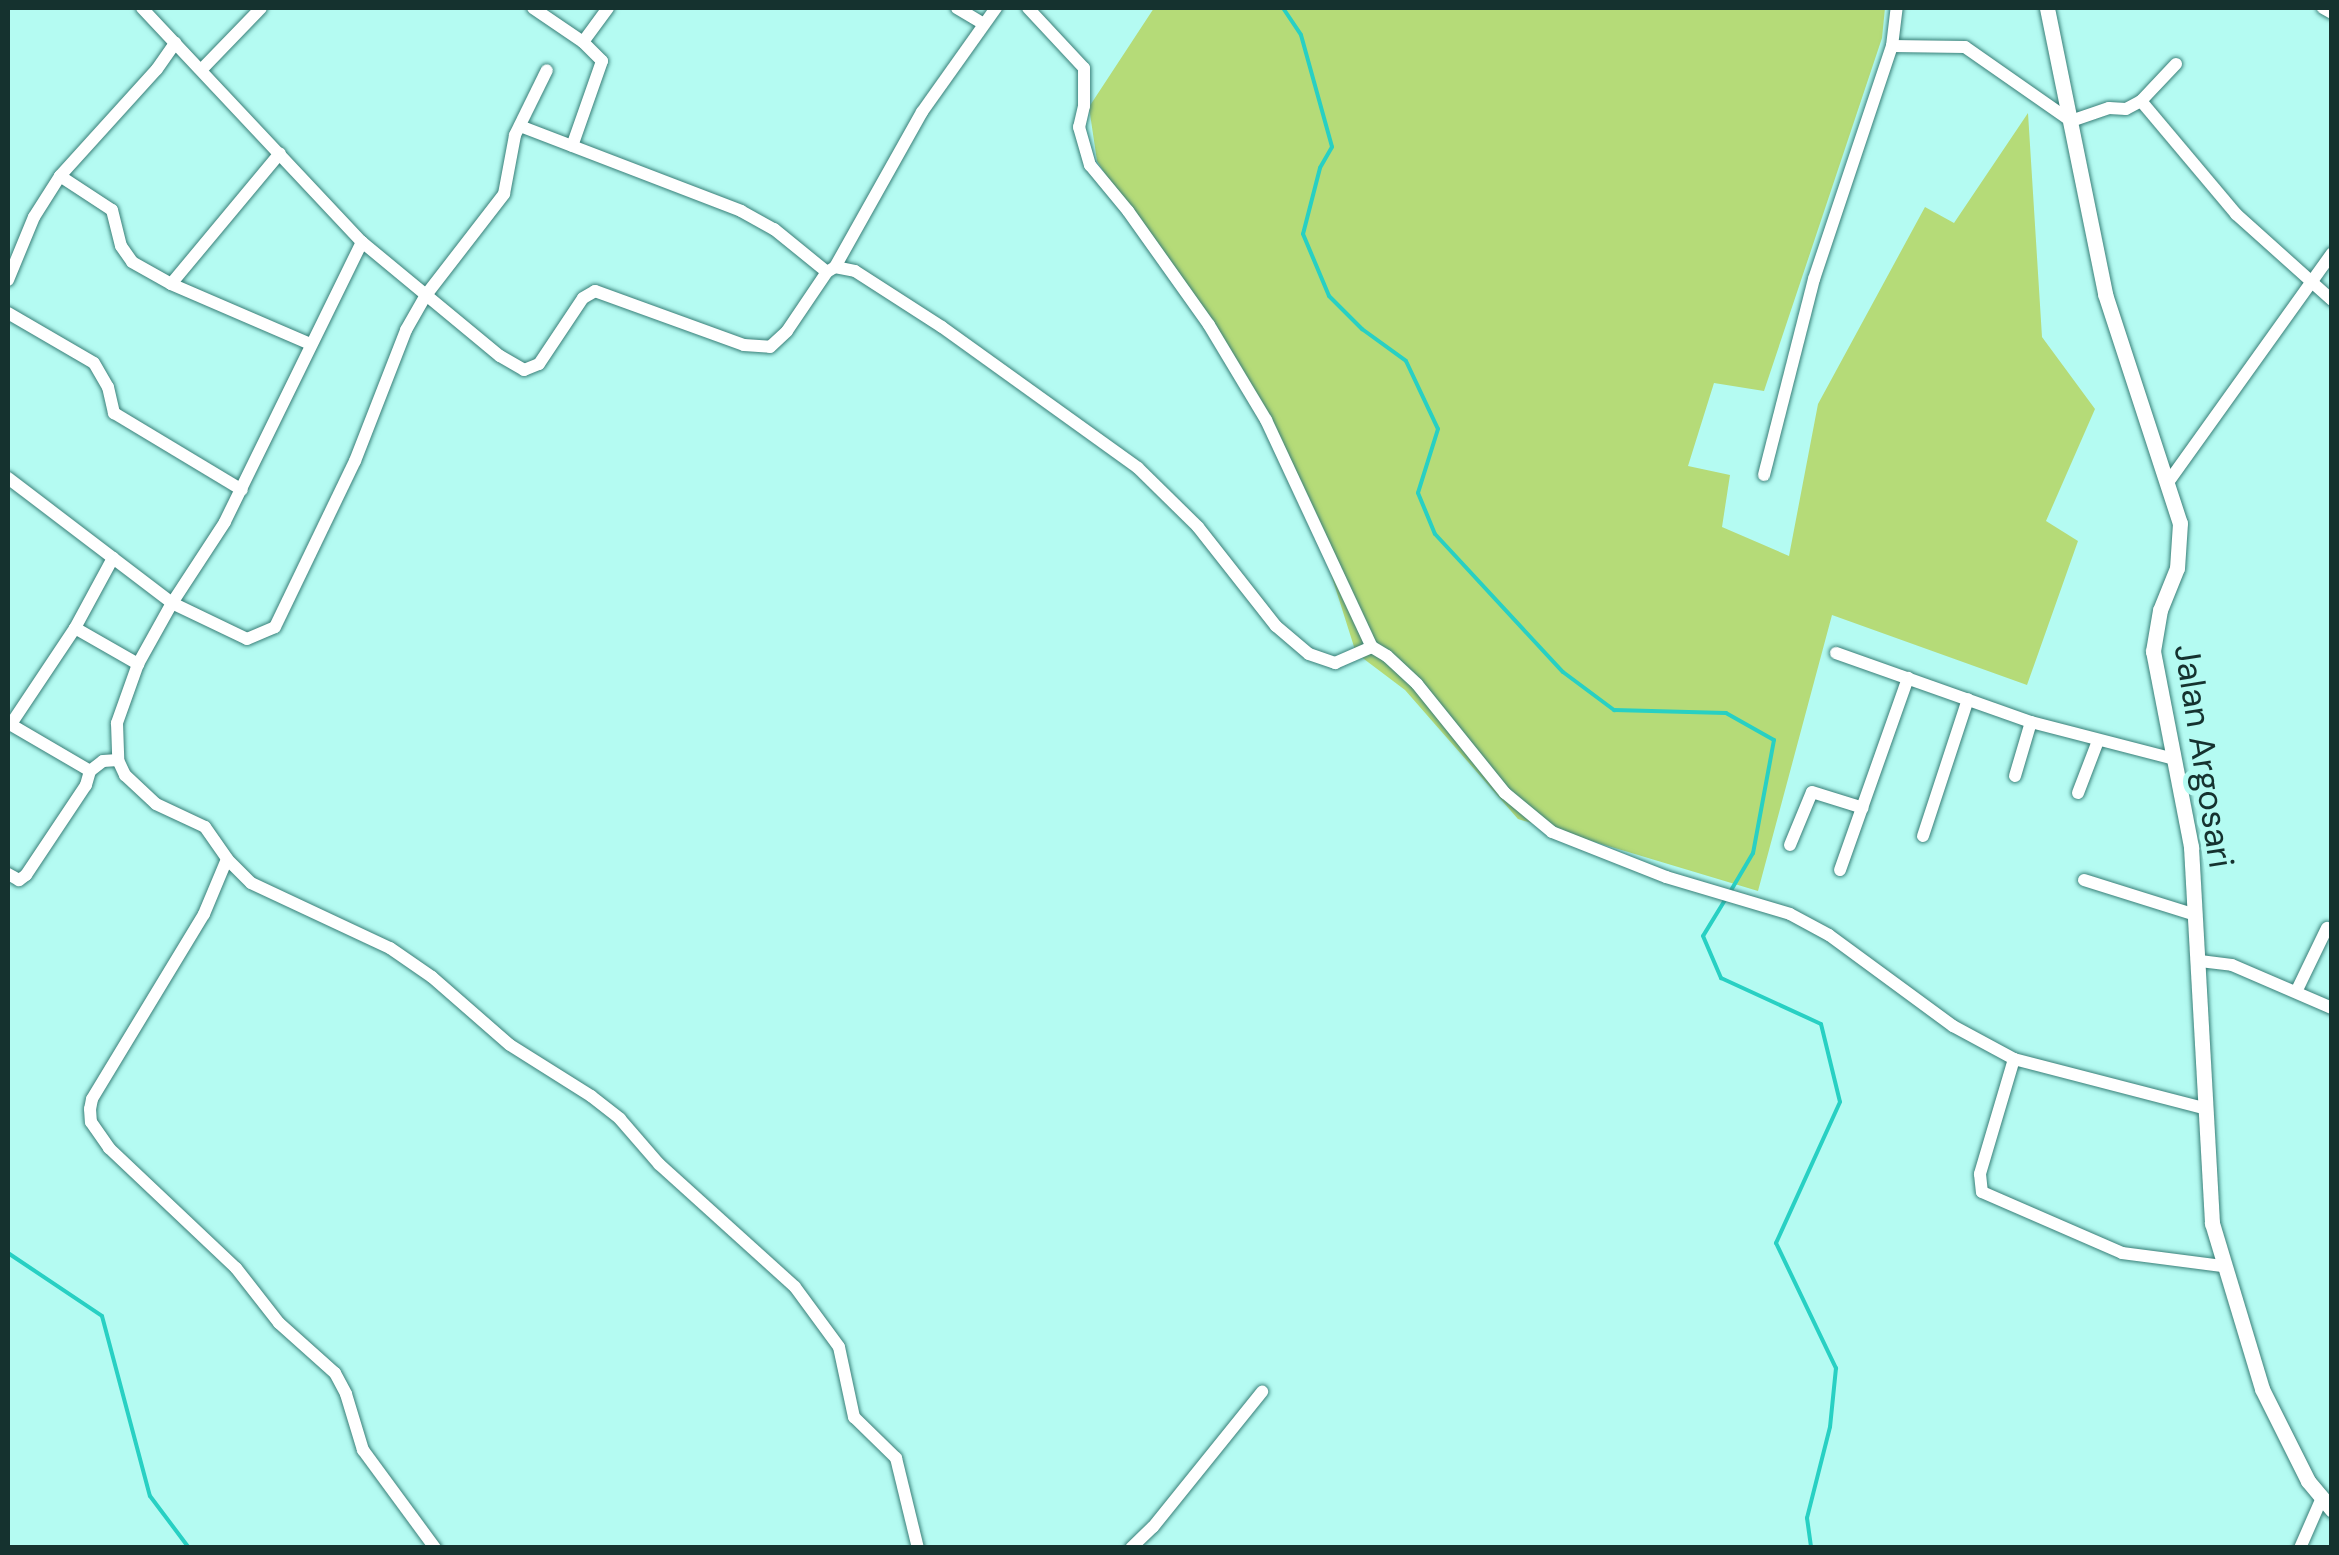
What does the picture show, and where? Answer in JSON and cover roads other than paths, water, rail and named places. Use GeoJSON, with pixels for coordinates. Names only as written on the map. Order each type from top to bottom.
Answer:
{"type":"FeatureCollection","features":[{"type":"Feature","properties":{"kind":"street"},"geometry":{"type":"LineString","coordinates":[[142,8],[203,68],[362,242],[500,356],[528,371],[539,364],[583,298],[595,291],[744,344],[770,347],[787,331],[831,269],[922,112],[996,8]]}},
{"type":"Feature","properties":{"kind":"street"},"geometry":{"type":"LineString","coordinates":[[203,68],[261,8]]}},
{"type":"Feature","properties":{"kind":"street"},"geometry":{"type":"LineString","coordinates":[[533,8],[584,42],[602,61],[572,146]]}},
{"type":"Feature","properties":{"kind":"street"},"geometry":{"type":"LineString","coordinates":[[584,42],[608,8]]}},
{"type":"Feature","properties":{"kind":"street"},"geometry":{"type":"LineString","coordinates":[[957,8],[984,24]]}},
{"type":"Feature","properties":{"kind":"street"},"geometry":{"type":"LineString","coordinates":[[1028,8],[1084,68],[1084,106],[1079,127],[1090,165],[1128,210],[1209,326],[1266,420],[1372,647],[1418,684],[1529,816],[1583,846],[1810,924],[1929,1010],[2014,1059],[2204,1108]]}},
{"type":"Feature","properties":{"kind":"street"},"geometry":{"type":"LineString","coordinates":[[1764,475],[1814,280],[1892,46],[1897,8]]}},
{"type":"Feature","properties":{"kind":"street","name":"Jalan Argosari"},"geometry":{"type":"LineString","coordinates":[[2047,8],[2105,294],[2180,524],[2181,547],[2154,628],[2153,650],[2191,848],[2212,1223],[2262,1389],[2326,1505]]}},
{"type":"Feature","properties":{"kind":"street"},"geometry":{"type":"LineString","coordinates":[[2323,8],[2332,13]]}},
{"type":"Feature","properties":{"kind":"street"},"geometry":{"type":"LineString","coordinates":[[8,280],[34,218],[60,176],[157,70],[174,43]]}},
{"type":"Feature","properties":{"kind":"street"},"geometry":{"type":"LineString","coordinates":[[1892,46],[1965,47],[2071,121],[2109,108],[2126,110],[2142,101],[2176,64]]}},
{"type":"Feature","properties":{"kind":"street"},"geometry":{"type":"LineString","coordinates":[[8,478],[172,602],[247,639],[275,627],[355,461],[406,330],[426,295],[504,194],[520,126],[546,70]]}},
{"type":"Feature","properties":{"kind":"street"},"geometry":{"type":"LineString","coordinates":[[2142,101],[2158,126],[2236,214],[2301,270],[2310,285],[2332,300]]}},
{"type":"Feature","properties":{"kind":"street"},"geometry":{"type":"LineString","coordinates":[[520,126],[741,211],[831,269],[855,271],[942,326],[1138,468],[1198,526],[1276,626],[1309,654],[1335,663],[1372,647]]}},
{"type":"Feature","properties":{"kind":"street"},"geometry":{"type":"LineString","coordinates":[[170,284],[280,153]]}},
{"type":"Feature","properties":{"kind":"street"},"geometry":{"type":"LineString","coordinates":[[60,176],[112,210],[120,246],[132,262],[170,284],[310,344]]}},
{"type":"Feature","properties":{"kind":"street"},"geometry":{"type":"LineString","coordinates":[[362,242],[242,490],[138,664],[117,723],[118,760],[126,775],[156,804],[205,827],[250,883],[390,948],[432,977],[510,1045],[591,1096],[620,1119],[659,1164],[796,1287],[839,1347],[854,1417],[896,1458],[918,1548]]}},
{"type":"Feature","properties":{"kind":"street"},"geometry":{"type":"LineString","coordinates":[[2169,481],[2332,253]]}},
{"type":"Feature","properties":{"kind":"street"},"geometry":{"type":"LineString","coordinates":[[8,313],[94,363],[101,372],[114,413],[242,490]]}},
{"type":"Feature","properties":{"kind":"street"},"geometry":{"type":"LineString","coordinates":[[90,772],[9,723],[74,628],[113,558]]}},
{"type":"Feature","properties":{"kind":"street"},"geometry":{"type":"LineString","coordinates":[[74,628],[138,664]]}},
{"type":"Feature","properties":{"kind":"street"},"geometry":{"type":"LineString","coordinates":[[1836,654],[2031,722],[2174,759]]}},
{"type":"Feature","properties":{"kind":"street"},"geometry":{"type":"LineString","coordinates":[[1840,870],[1908,678]]}},
{"type":"Feature","properties":{"kind":"street"},"geometry":{"type":"LineString","coordinates":[[1923,836],[1968,699]]}},
{"type":"Feature","properties":{"kind":"street"},"geometry":{"type":"LineString","coordinates":[[2015,776],[2031,722]]}},
{"type":"Feature","properties":{"kind":"street"},"geometry":{"type":"LineString","coordinates":[[2078,793],[2098,741]]}},
{"type":"Feature","properties":{"kind":"street"},"geometry":{"type":"LineString","coordinates":[[8,874],[19,880],[26,875],[86,785],[90,772],[102,761],[118,760]]}},
{"type":"Feature","properties":{"kind":"street"},"geometry":{"type":"LineString","coordinates":[[1790,845],[1812,792],[1862,808]]}},
{"type":"Feature","properties":{"kind":"street"},"geometry":{"type":"LineString","coordinates":[[227,859],[204,914],[92,1099],[92,1122],[110,1148],[236,1268],[280,1322],[335,1373],[364,1450],[435,1548]]}},
{"type":"Feature","properties":{"kind":"street"},"geometry":{"type":"LineString","coordinates":[[2084,880],[2196,915]]}},
{"type":"Feature","properties":{"kind":"street"},"geometry":{"type":"LineString","coordinates":[[2297,990],[2327,928]]}},
{"type":"Feature","properties":{"kind":"street"},"geometry":{"type":"LineString","coordinates":[[2200,960],[2220,962],[2297,990],[2332,1008]]}},
{"type":"Feature","properties":{"kind":"street"},"geometry":{"type":"LineString","coordinates":[[2014,1059],[1982,1164],[1982,1192],[2122,1254],[2222,1266]]}},
{"type":"Feature","properties":{"kind":"street"},"geometry":{"type":"LineString","coordinates":[[1131,1548],[1153,1527],[1262,1392]]}},
{"type":"Feature","properties":{"kind":"street"},"geometry":{"type":"LineString","coordinates":[[2300,1548],[2326,1505]]}},
{"type":"Feature","properties":{"kind":"waterway"},"geometry":{"type":"LineString","coordinates":[[1283,8],[1301,35],[1332,147],[1320,168],[1303,234],[1329,296],[1362,329],[1406,361],[1438,429],[1418,493],[1435,534],[1563,672],[1614,710],[1726,713],[1774,740],[1753,853],[1730,892]]}},
{"type":"Feature","properties":{"kind":"waterway"},"geometry":{"type":"LineString","coordinates":[[1725,900],[1703,936],[1721,978],[1821,1024],[1840,1102],[1776,1243],[1836,1368],[1830,1427],[1807,1518],[1811,1548]]}},
{"type":"Feature","properties":{"kind":"waterway"},"geometry":{"type":"LineString","coordinates":[[8,1253],[102,1316],[150,1496],[189,1548]]}}]}
